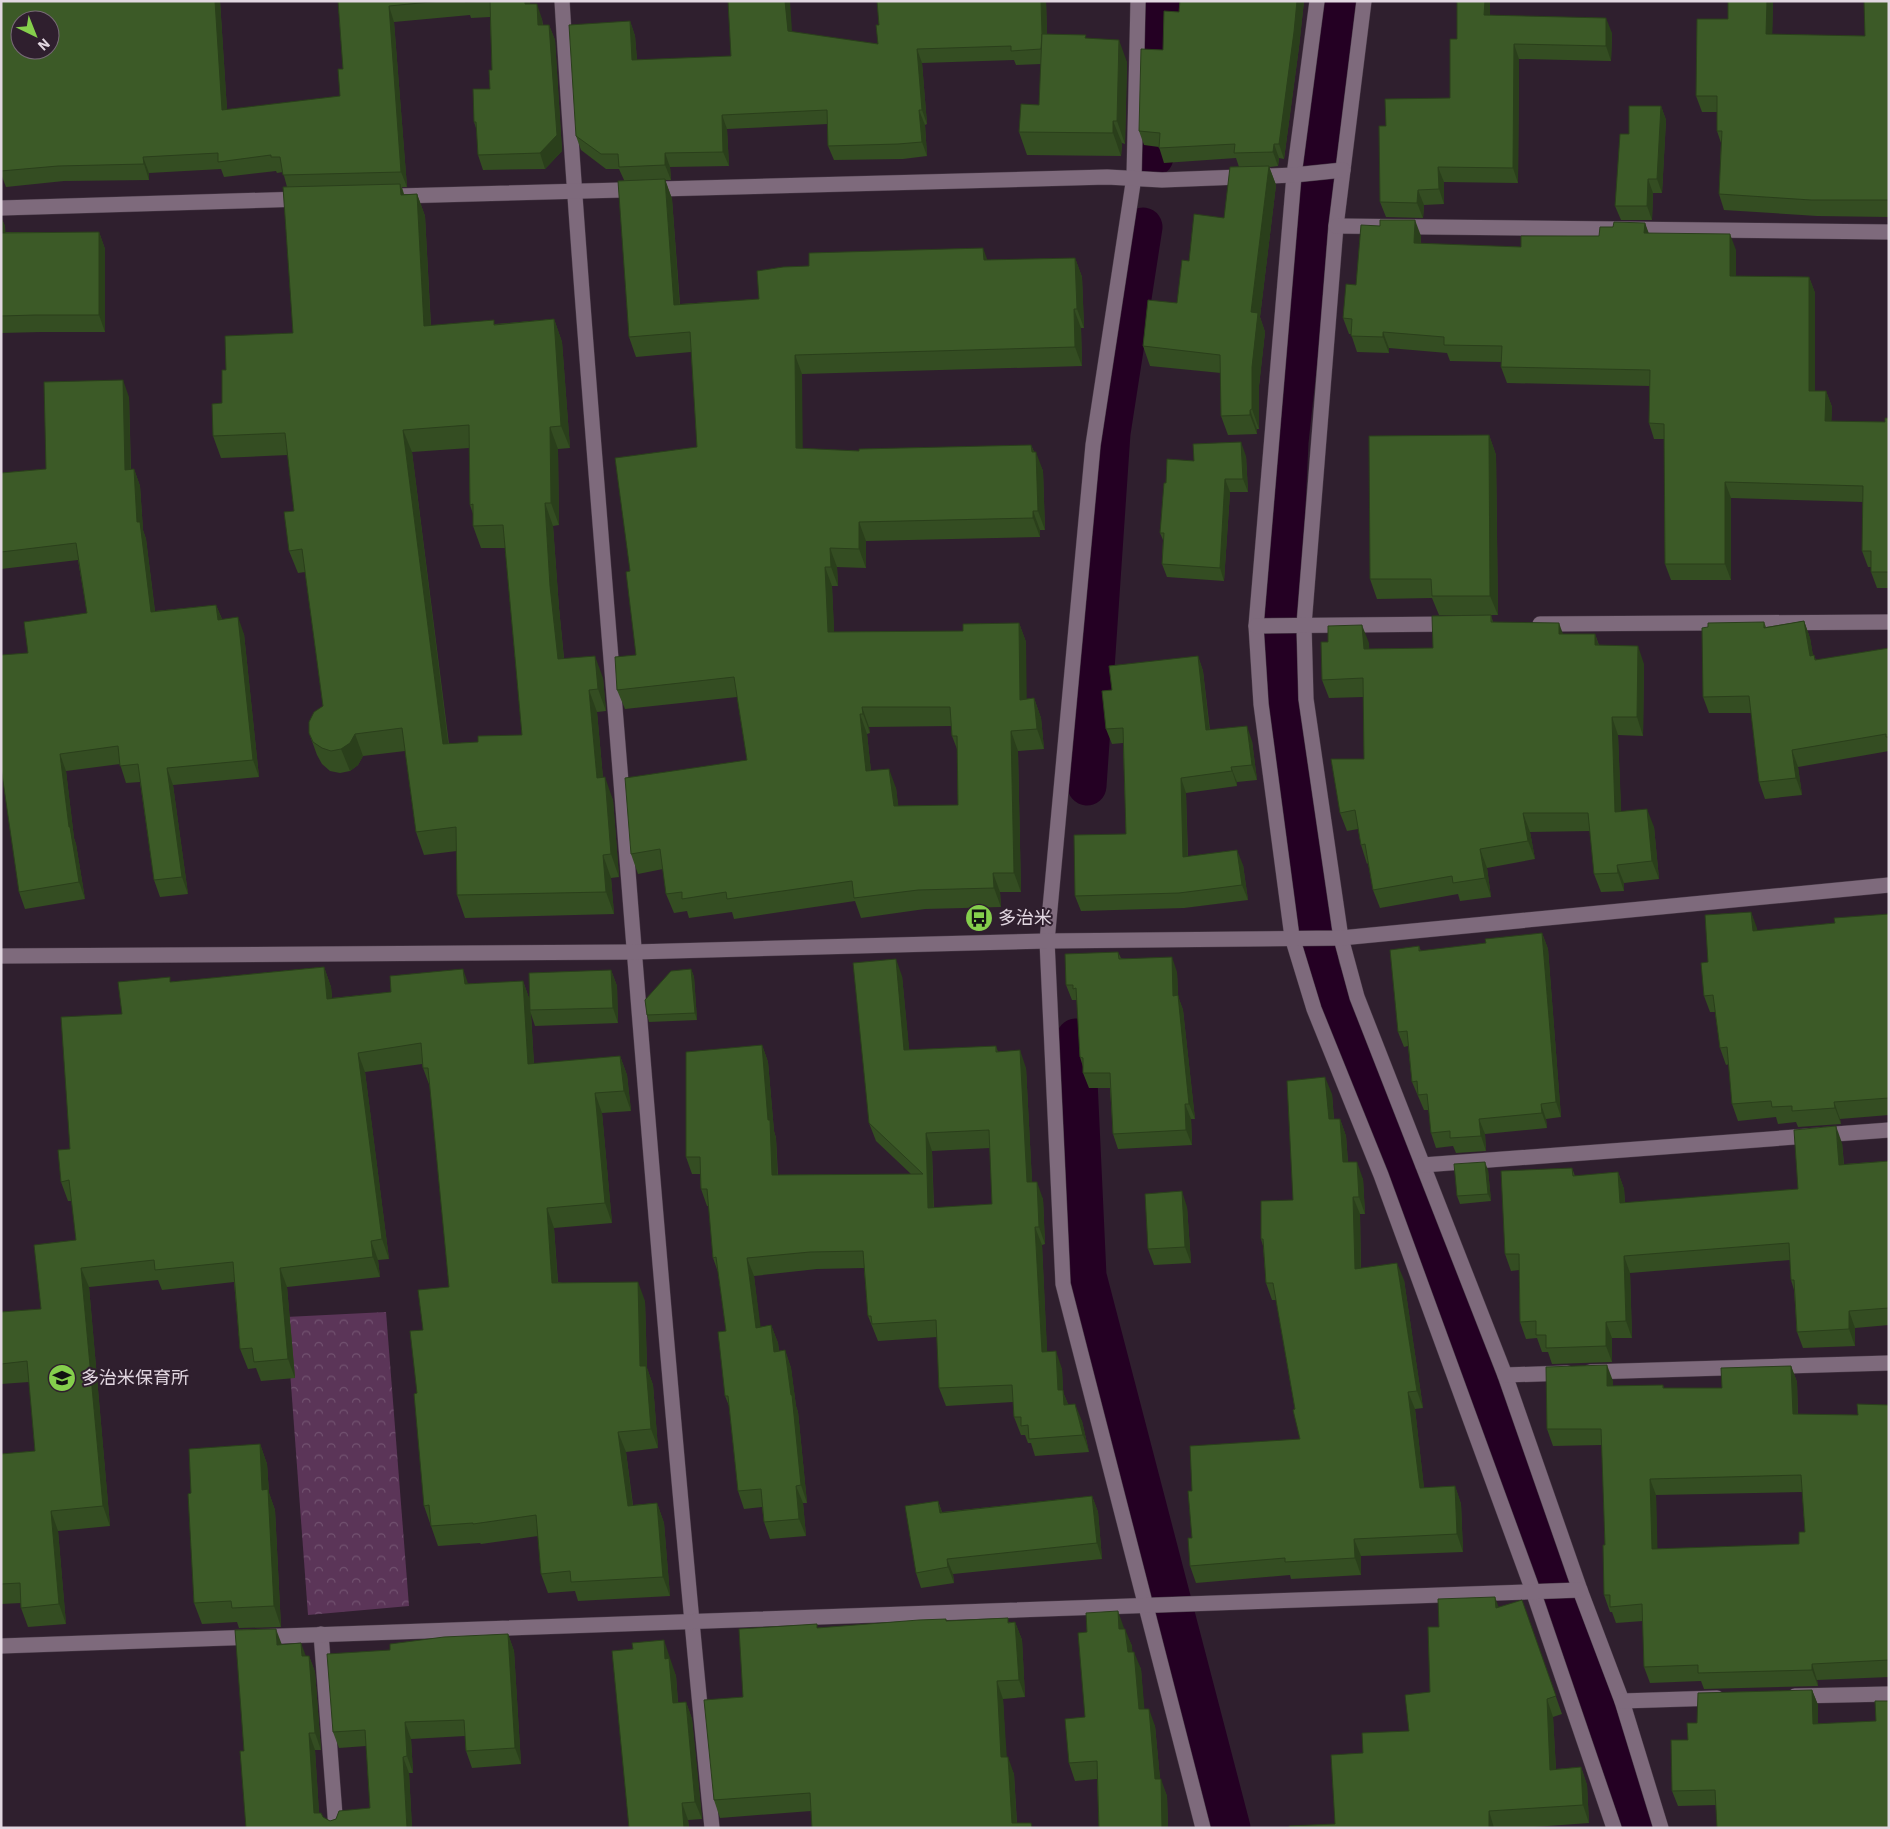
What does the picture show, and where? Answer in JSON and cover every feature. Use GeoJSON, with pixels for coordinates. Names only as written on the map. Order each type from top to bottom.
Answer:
{"type":"FeatureCollection","features":[{"type":"Feature","properties":{"kind":"street"},"geometry":{"type":"LineString","coordinates":[[562,1],[574,191],[634,952],[691,1622],[712,1828]]}},
{"type":"Feature","properties":{"kind":"street"},"geometry":{"type":"LineString","coordinates":[[1138,1],[1134,177],[1093,445],[1047,941],[1063,1284],[1203,1828]]}},
{"type":"Feature","properties":{"kind":"street"},"geometry":{"type":"LineString","coordinates":[[1317,1],[1263,626],[1261,704],[1298,938],[1314,1009],[1381,1175],[1538,1591],[1614,1828]]}},
{"type":"Feature","properties":{"kind":"street"},"geometry":{"type":"LineString","coordinates":[[1364,1],[1337,171],[1336,226],[1298,625],[1334,938],[1505,1375],[1574,1590],[1622,1701],[1661,1828]]}},
{"type":"Feature","properties":{"kind":"street"},"geometry":{"type":"LineString","coordinates":[[386,196],[1134,177],[1162,180],[1337,171]]}},
{"type":"Feature","properties":{"kind":"street"},"geometry":{"type":"LineString","coordinates":[[1,208],[317,198]]}},
{"type":"Feature","properties":{"kind":"street"},"geometry":{"type":"LineString","coordinates":[[1336,226],[1889,232]]}},
{"type":"Feature","properties":{"kind":"street"},"geometry":{"type":"LineString","coordinates":[[1522,624],[1889,622]]}},
{"type":"Feature","properties":{"kind":"street"},"geometry":{"type":"LineString","coordinates":[[1263,626],[1463,624]]}},
{"type":"Feature","properties":{"kind":"street"},"geometry":{"type":"LineString","coordinates":[[1,956],[634,952],[1047,941],[1334,938],[1889,885]]}},
{"type":"Feature","properties":{"kind":"street"},"geometry":{"type":"LineString","coordinates":[[1423,1165],[1889,1130]]}},
{"type":"Feature","properties":{"kind":"street"},"geometry":{"type":"LineString","coordinates":[[1505,1375],[1889,1363]]}},
{"type":"Feature","properties":{"kind":"street"},"geometry":{"type":"LineString","coordinates":[[1,1646],[1574,1590]]}},
{"type":"Feature","properties":{"kind":"street"},"geometry":{"type":"LineString","coordinates":[[321,1634],[336,1828]]}},
{"type":"Feature","properties":{"kind":"street"},"geometry":{"type":"LineString","coordinates":[[1780,1697],[1889,1694]]}},
{"type":"Feature","properties":{"kind":"street"},"geometry":{"type":"LineString","coordinates":[[1622,1701],[1731,1698]]}},
{"type":"Feature","properties":{"kind":"green space"},"geometry":{"type":"Polygon","coordinates":[[[386,1312],[409,1606],[308,1615],[286,1317],[386,1312]]]}},
{"type":"Feature","properties":{"kind":"building"},"geometry":{"type":"Polygon","coordinates":[[[1,1],[215,1],[222,110],[340,96],[338,69],[343,69],[338,1],[441,1],[389,6],[401,172],[283,175],[280,157],[271,157],[271,155],[218,162],[218,153],[143,157],[144,164],[58,166],[1,171],[1,1]]]}},
{"type":"Feature","properties":{"kind":"building"},"geometry":{"type":"Polygon","coordinates":[[[490,1],[525,1],[525,4],[537,4],[538,25],[549,25],[557,135],[540,153],[478,155],[473,89],[490,89],[489,70],[492,70],[490,1]]]}},
{"type":"Feature","properties":{"kind":"building"},"geometry":{"type":"Polygon","coordinates":[[[728,1],[785,1],[788,31],[878,44],[876,25],[879,25],[877,1],[1041,1],[1041,49],[1011,51],[1011,46],[917,49],[922,110],[919,110],[922,142],[828,146],[827,110],[722,115],[723,152],[665,153],[665,165],[619,167],[618,154],[601,154],[576,136],[569,25],[630,21],[632,60],[731,56],[728,1]]]}},
{"type":"Feature","properties":{"kind":"building"},"geometry":{"type":"Polygon","coordinates":[[[1180,1],[1297,1],[1279,144],[1274,144],[1273,152],[1234,153],[1235,144],[1159,148],[1160,133],[1139,131],[1141,49],[1163,50],[1164,11],[1179,12],[1180,1]]]}},
{"type":"Feature","properties":{"kind":"building"},"geometry":{"type":"Polygon","coordinates":[[[1457,1],[1485,1],[1484,15],[1606,18],[1606,46],[1514,44],[1513,168],[1438,167],[1439,189],[1418,190],[1417,203],[1380,202],[1379,126],[1386,126],[1385,99],[1450,98],[1450,39],[1457,39],[1457,1]]]}},
{"type":"Feature","properties":{"kind":"building"},"geometry":{"type":"Polygon","coordinates":[[[1728,1],[1767,1],[1766,34],[1865,36],[1864,1],[1889,1],[1889,200],[1811,200],[1719,194],[1722,131],[1717,131],[1717,96],[1696,96],[1697,19],[1728,19],[1728,1]]]}},
{"type":"Feature","properties":{"kind":"building"},"geometry":{"type":"Polygon","coordinates":[[[1042,34],[1086,35],[1085,38],[1119,40],[1117,121],[1113,121],[1113,133],[1019,132],[1021,104],[1039,105],[1042,34]]]}},
{"type":"Feature","properties":{"kind":"building"},"geometry":{"type":"Polygon","coordinates":[[[1629,106],[1661,106],[1657,179],[1648,179],[1647,206],[1615,206],[1620,134],[1629,134],[1629,106]]]}},
{"type":"Feature","properties":{"kind":"building"},"geometry":{"type":"Polygon","coordinates":[[[1269,166],[1251,312],[1258,313],[1252,367],[1252,409],[1250,410],[1250,415],[1221,416],[1220,355],[1143,346],[1148,300],[1177,303],[1182,260],[1189,261],[1194,214],[1224,218],[1230,167],[1269,166]]]}},
{"type":"Feature","properties":{"kind":"building"},"geometry":{"type":"Polygon","coordinates":[[[665,179],[674,305],[759,299],[757,271],[809,266],[809,253],[983,248],[984,260],[1075,258],[1077,309],[1074,309],[1075,347],[795,355],[796,448],[859,451],[859,449],[1031,445],[1032,452],[1036,452],[1038,511],[1033,511],[1033,518],[859,522],[859,549],[830,548],[831,567],[825,567],[828,632],[963,631],[963,624],[1019,623],[1020,700],[1034,698],[1037,729],[1011,731],[1014,873],[993,873],[994,888],[918,890],[854,898],[852,881],[727,899],[726,892],[682,899],[682,892],[666,894],[660,849],[631,854],[625,778],[747,760],[734,677],[617,690],[615,657],[636,655],[626,572],[630,571],[615,458],[697,447],[690,332],[629,337],[618,181],[665,179]],[[862,707],[863,714],[860,714],[866,771],[889,769],[894,806],[958,805],[957,736],[952,736],[950,707],[862,707]]]}},
{"type":"Feature","properties":{"kind":"building"},"geometry":{"type":"Polygon","coordinates":[[[400,184],[401,195],[417,194],[424,326],[494,320],[494,325],[554,319],[561,426],[550,427],[551,503],[545,503],[550,586],[558,659],[595,656],[598,689],[589,690],[597,778],[605,777],[611,854],[603,855],[606,892],[457,895],[456,827],[416,832],[402,728],[355,734],[350,743],[341,749],[331,751],[313,742],[309,733],[309,722],[314,712],[323,706],[302,549],[289,551],[284,512],[294,511],[285,433],[213,436],[212,404],[222,403],[222,370],[226,370],[225,336],[293,333],[283,187],[400,184]],[[469,425],[403,430],[443,744],[478,742],[478,736],[522,735],[503,525],[473,526],[473,504],[470,505],[469,425]]]}},
{"type":"Feature","properties":{"kind":"building"},"geometry":{"type":"Polygon","coordinates":[[[1380,220],[1415,220],[1414,243],[1521,247],[1521,236],[1599,236],[1600,227],[1613,227],[1614,222],[1645,223],[1644,233],[1730,234],[1730,276],[1809,277],[1809,391],[1826,391],[1825,421],[1885,422],[1885,418],[1889,418],[1889,572],[1871,572],[1871,551],[1862,551],[1863,486],[1725,482],[1725,564],[1665,564],[1664,424],[1649,423],[1650,370],[1501,367],[1502,346],[1444,345],[1444,337],[1383,332],[1383,337],[1351,336],[1352,319],[1343,318],[1346,284],[1356,285],[1361,225],[1380,226],[1380,220]]]}},
{"type":"Feature","properties":{"kind":"building"},"geometry":{"type":"Polygon","coordinates":[[[99,232],[99,315],[1,316],[1,233],[99,232]]]}},
{"type":"Feature","properties":{"kind":"building"},"geometry":{"type":"Polygon","coordinates":[[[123,380],[125,470],[134,469],[137,522],[140,522],[151,612],[216,605],[218,620],[238,617],[253,760],[167,768],[182,877],[154,880],[138,764],[120,766],[118,746],[60,754],[69,827],[79,882],[19,892],[1,767],[1,655],[28,653],[24,622],[87,613],[76,543],[1,552],[1,473],[46,469],[44,382],[123,380]]]}},
{"type":"Feature","properties":{"kind":"building"},"geometry":{"type":"Polygon","coordinates":[[[1489,435],[1490,596],[1432,596],[1431,579],[1370,579],[1369,436],[1489,435]]]}},
{"type":"Feature","properties":{"kind":"building"},"geometry":{"type":"Polygon","coordinates":[[[1241,442],[1243,479],[1225,479],[1220,568],[1162,564],[1164,533],[1160,533],[1167,459],[1194,461],[1193,444],[1241,442]]]}},
{"type":"Feature","properties":{"kind":"building"},"geometry":{"type":"Polygon","coordinates":[[[1491,615],[1491,622],[1559,623],[1559,634],[1595,634],[1595,645],[1638,646],[1637,717],[1612,717],[1615,812],[1647,809],[1652,861],[1617,865],[1618,873],[1594,874],[1588,813],[1523,813],[1528,841],[1480,849],[1485,878],[1453,883],[1452,876],[1373,890],[1365,844],[1361,845],[1355,810],[1340,813],[1331,759],[1364,759],[1363,678],[1322,680],[1321,642],[1328,642],[1328,626],[1362,625],[1364,649],[1433,648],[1432,616],[1491,615]]]}},
{"type":"Feature","properties":{"kind":"building"},"geometry":{"type":"Polygon","coordinates":[[[1804,621],[1810,656],[1814,655],[1815,660],[1889,648],[1889,737],[1886,737],[1886,734],[1792,750],[1796,778],[1759,782],[1749,696],[1703,697],[1702,628],[1708,627],[1708,623],[1764,622],[1764,628],[1804,621]]]}},
{"type":"Feature","properties":{"kind":"building"},"geometry":{"type":"Polygon","coordinates":[[[1198,656],[1206,730],[1247,726],[1252,765],[1231,767],[1232,771],[1181,778],[1183,857],[1237,850],[1242,885],[1179,893],[1075,896],[1074,835],[1126,834],[1123,728],[1106,729],[1102,691],[1112,690],[1109,666],[1198,656]]]}},
{"type":"Feature","properties":{"kind":"building"},"geometry":{"type":"Polygon","coordinates":[[[1751,912],[1753,931],[1835,923],[1834,918],[1889,914],[1889,1098],[1834,1102],[1835,1108],[1792,1111],[1792,1106],[1772,1107],[1771,1101],[1732,1104],[1727,1047],[1720,1048],[1713,995],[1704,996],[1701,963],[1708,962],[1705,915],[1751,912]]]}},
{"type":"Feature","properties":{"kind":"building"},"geometry":{"type":"Polygon","coordinates":[[[1542,933],[1556,1102],[1541,1104],[1542,1113],[1479,1119],[1481,1136],[1450,1138],[1450,1131],[1431,1133],[1427,1094],[1418,1095],[1417,1081],[1412,1082],[1407,1031],[1398,1032],[1390,950],[1419,946],[1419,951],[1486,943],[1485,939],[1542,933]]]}},
{"type":"Feature","properties":{"kind":"building"},"geometry":{"type":"Polygon","coordinates":[[[1118,952],[1119,959],[1172,957],[1173,996],[1178,995],[1189,1104],[1185,1104],[1186,1130],[1113,1134],[1110,1073],[1083,1073],[1083,1058],[1080,1057],[1076,988],[1073,989],[1073,985],[1066,985],[1065,954],[1118,952]]]}},
{"type":"Feature","properties":{"kind":"building"},"geometry":{"type":"Polygon","coordinates":[[[896,959],[904,1050],[996,1046],[996,1052],[1020,1050],[1027,1182],[1037,1182],[1039,1227],[1035,1227],[1042,1352],[1056,1351],[1058,1390],[1063,1390],[1064,1405],[1075,1404],[1083,1435],[1029,1439],[1028,1425],[1021,1426],[1021,1417],[1014,1417],[1012,1385],[939,1388],[936,1320],[872,1324],[871,1316],[868,1316],[863,1251],[810,1252],[747,1258],[756,1328],[771,1325],[774,1352],[785,1350],[792,1395],[801,1485],[796,1486],[799,1519],[764,1522],[761,1489],[738,1491],[728,1396],[725,1396],[718,1332],[726,1331],[716,1257],[713,1258],[707,1189],[701,1189],[700,1157],[686,1157],[686,1052],[762,1045],[768,1120],[770,1120],[772,1175],[923,1174],[869,1123],[853,963],[896,959]],[[989,1130],[926,1133],[928,1208],[992,1204],[989,1130]]]}},
{"type":"Feature","properties":{"kind":"building"},"geometry":{"type":"Polygon","coordinates":[[[324,967],[327,999],[391,992],[390,976],[463,969],[465,984],[523,981],[528,1064],[620,1056],[624,1091],[595,1093],[605,1203],[547,1208],[552,1283],[638,1282],[640,1366],[646,1366],[651,1429],[618,1432],[628,1506],[657,1503],[663,1577],[571,1582],[570,1571],[541,1574],[536,1515],[473,1524],[431,1526],[429,1505],[424,1506],[414,1394],[417,1393],[410,1331],[423,1330],[418,1290],[449,1287],[428,1068],[423,1068],[421,1043],[358,1053],[382,1239],[371,1241],[373,1257],[280,1268],[288,1359],[254,1362],[252,1348],[240,1349],[233,1262],[155,1270],[154,1260],[81,1268],[103,1506],[51,1511],[59,1604],[21,1608],[20,1583],[1,1584],[1,1454],[35,1451],[27,1361],[1,1364],[1,1312],[41,1309],[34,1245],[76,1240],[69,1180],[61,1182],[58,1150],[70,1149],[61,1017],[122,1014],[118,982],[170,977],[170,982],[324,967]]]}},
{"type":"Feature","properties":{"kind":"building"},"geometry":{"type":"Polygon","coordinates":[[[691,969],[695,1013],[647,1015],[645,1000],[671,971],[691,969]]]}},
{"type":"Feature","properties":{"kind":"building"},"geometry":{"type":"Polygon","coordinates":[[[611,970],[613,1008],[530,1010],[529,973],[611,970]]]}},
{"type":"Feature","properties":{"kind":"building"},"geometry":{"type":"Polygon","coordinates":[[[1325,1077],[1329,1119],[1340,1119],[1343,1162],[1357,1162],[1359,1197],[1353,1197],[1355,1269],[1397,1263],[1417,1391],[1408,1392],[1420,1488],[1455,1486],[1457,1534],[1354,1539],[1355,1558],[1285,1562],[1285,1558],[1190,1566],[1188,1538],[1192,1538],[1188,1491],[1192,1491],[1190,1446],[1300,1439],[1293,1410],[1295,1409],[1273,1283],[1266,1283],[1263,1239],[1261,1239],[1261,1201],[1293,1200],[1287,1081],[1325,1077]]]}},
{"type":"Feature","properties":{"kind":"building"},"geometry":{"type":"Polygon","coordinates":[[[1836,1126],[1839,1165],[1889,1161],[1889,1308],[1849,1311],[1849,1329],[1797,1332],[1794,1280],[1791,1280],[1789,1243],[1624,1256],[1626,1321],[1606,1322],[1606,1346],[1546,1348],[1546,1335],[1536,1335],[1536,1321],[1520,1322],[1519,1254],[1505,1254],[1501,1171],[1572,1168],[1573,1176],[1618,1172],[1620,1203],[1798,1189],[1794,1130],[1836,1126]]]}},
{"type":"Feature","properties":{"kind":"building"},"geometry":{"type":"Polygon","coordinates":[[[1485,1162],[1488,1194],[1457,1196],[1454,1164],[1485,1162]]]}},
{"type":"Feature","properties":{"kind":"building"},"geometry":{"type":"Polygon","coordinates":[[[1182,1191],[1185,1247],[1148,1249],[1145,1194],[1182,1191]]]}},
{"type":"Feature","properties":{"kind":"building"},"geometry":{"type":"Polygon","coordinates":[[[1607,1365],[1607,1386],[1663,1385],[1663,1388],[1722,1388],[1721,1368],[1791,1366],[1793,1414],[1858,1415],[1857,1404],[1889,1405],[1889,1660],[1812,1664],[1812,1670],[1698,1673],[1698,1665],[1644,1667],[1642,1604],[1610,1607],[1610,1595],[1604,1595],[1603,1545],[1605,1545],[1601,1429],[1547,1429],[1546,1367],[1607,1365]],[[1801,1475],[1650,1479],[1652,1549],[1799,1544],[1799,1532],[1805,1532],[1801,1475]]]}},
{"type":"Feature","properties":{"kind":"building"},"geometry":{"type":"Polygon","coordinates":[[[260,1444],[262,1490],[268,1489],[274,1606],[232,1608],[231,1601],[194,1603],[188,1494],[191,1493],[189,1449],[260,1444]]]}},
{"type":"Feature","properties":{"kind":"building"},"geometry":{"type":"Polygon","coordinates":[[[1092,1496],[1097,1543],[947,1559],[948,1567],[916,1573],[905,1506],[938,1501],[940,1513],[1092,1496]]]}},
{"type":"Feature","properties":{"kind":"building"},"geometry":{"type":"Polygon","coordinates":[[[1495,1597],[1496,1608],[1522,1600],[1556,1696],[1547,1699],[1550,1770],[1581,1767],[1583,1805],[1489,1811],[1489,1828],[1289,1828],[1289,1826],[1335,1824],[1331,1755],[1363,1753],[1362,1733],[1409,1731],[1405,1695],[1430,1692],[1428,1627],[1439,1627],[1438,1599],[1495,1597]]]}},
{"type":"Feature","properties":{"kind":"building"},"geometry":{"type":"Polygon","coordinates":[[[1118,1611],[1119,1629],[1125,1629],[1128,1652],[1134,1652],[1139,1709],[1149,1709],[1155,1779],[1161,1779],[1162,1828],[1099,1828],[1097,1761],[1069,1763],[1065,1719],[1085,1717],[1078,1633],[1087,1632],[1086,1613],[1118,1611]]]}},
{"type":"Feature","properties":{"kind":"building"},"geometry":{"type":"Polygon","coordinates":[[[1008,1618],[1008,1623],[1015,1622],[1019,1680],[997,1681],[1001,1757],[1008,1757],[1012,1823],[1031,1823],[1032,1828],[812,1828],[810,1793],[714,1800],[704,1700],[743,1697],[739,1629],[817,1624],[817,1628],[919,1620],[946,1619],[946,1621],[1008,1618]]]}},
{"type":"Feature","properties":{"kind":"building"},"geometry":{"type":"Polygon","coordinates":[[[276,1629],[277,1645],[301,1643],[302,1656],[309,1656],[315,1733],[309,1733],[314,1813],[321,1813],[323,1817],[330,1821],[336,1819],[339,1811],[370,1808],[365,1730],[333,1732],[327,1654],[390,1650],[390,1644],[444,1637],[508,1634],[515,1748],[466,1751],[464,1720],[405,1722],[407,1756],[403,1757],[407,1828],[246,1828],[240,1751],[244,1751],[235,1630],[276,1629]]]}},
{"type":"Feature","properties":{"kind":"building"},"geometry":{"type":"Polygon","coordinates":[[[664,1640],[665,1659],[669,1658],[673,1703],[686,1702],[695,1802],[682,1803],[684,1828],[629,1828],[612,1651],[633,1649],[632,1643],[664,1640]]]}},
{"type":"Feature","properties":{"kind":"building"},"geometry":{"type":"Polygon","coordinates":[[[1812,1690],[1813,1724],[1876,1721],[1875,1701],[1889,1701],[1889,1828],[1717,1828],[1715,1790],[1672,1791],[1671,1740],[1688,1740],[1687,1723],[1697,1723],[1698,1693],[1812,1690]]]}},
{"type":"Feature","properties":{"kind":"waterway"},"geometry":{"type":"LineString","coordinates":[[1154,157],[1162,1]]}},
{"type":"Feature","properties":{"kind":"waterway"},"geometry":{"type":"LineString","coordinates":[[1339,1],[1327,92],[1289,442],[1281,613],[1282,694],[1320,968],[1450,1304],[1585,1674],[1634,1828]]}},
{"type":"Feature","properties":{"kind":"waterway"},"geometry":{"type":"LineString","coordinates":[[1087,786],[1111,433],[1143,227]]}},
{"type":"Feature","properties":{"kind":"waterway"},"geometry":{"type":"LineString","coordinates":[[1076,1038],[1087,1276],[1231,1828]]}},
{"type":"Feature","properties":{"kind":"place","name":"多治米"},"geometry":{"type":"Point","coordinates":[979,918]}},
{"type":"Feature","properties":{"kind":"place","name":"多治米保育所"},"geometry":{"type":"Point","coordinates":[62,1378]}}]}
